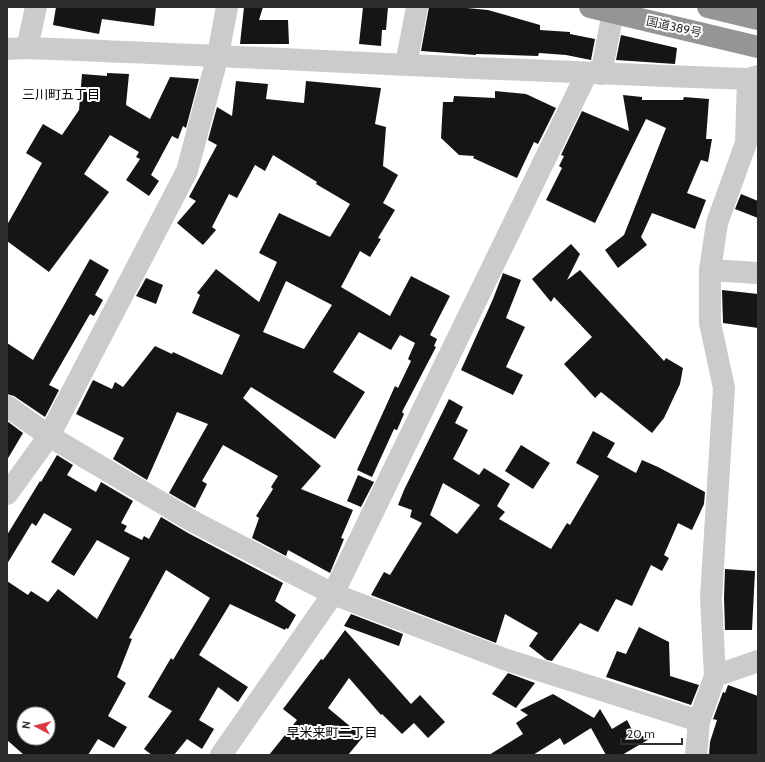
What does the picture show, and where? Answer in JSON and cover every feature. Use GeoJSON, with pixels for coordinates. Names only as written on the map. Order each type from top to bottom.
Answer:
{"type":"FeatureCollection","features":[{"type":"Feature","properties":{"kind":"highway","name":"国道389号"},"geometry":{"type":"LineString","coordinates":[[590,7],[613,9],[758,47]]}},
{"type":"Feature","properties":{"kind":"highway"},"geometry":{"type":"LineString","coordinates":[[708,7],[758,19]]}},
{"type":"Feature","properties":{"kind":"street"},"geometry":{"type":"LineString","coordinates":[[36,7],[17,48],[218,55],[594,74],[753,77],[746,143],[717,223],[710,270],[710,324],[724,388],[712,598],[715,676],[699,721],[696,755]]}},
{"type":"Feature","properties":{"kind":"street"},"geometry":{"type":"LineString","coordinates":[[7,494],[50,436],[187,171],[218,55],[227,7]]}},
{"type":"Feature","properties":{"kind":"street"},"geometry":{"type":"LineString","coordinates":[[406,64],[417,7]]}},
{"type":"Feature","properties":{"kind":"street"},"geometry":{"type":"LineString","coordinates":[[220,755],[333,594],[594,74],[613,9]]}},
{"type":"Feature","properties":{"kind":"street"},"geometry":{"type":"LineString","coordinates":[[710,270],[758,272]]}},
{"type":"Feature","properties":{"kind":"street"},"geometry":{"type":"LineString","coordinates":[[7,406],[50,436],[194,522],[333,594],[504,659],[699,721]]}},
{"type":"Feature","properties":{"kind":"street"},"geometry":{"type":"LineString","coordinates":[[715,676],[758,661]]}},
{"type":"Feature","properties":{"kind":"building"},"geometry":{"type":"Polygon","coordinates":[[[56,7],[156,7],[154,26],[102,19],[99,34],[53,25],[56,7]]]}},
{"type":"Feature","properties":{"kind":"building"},"geometry":{"type":"Polygon","coordinates":[[[244,7],[263,7],[259,20],[288,20],[289,44],[240,44],[244,7]]]}},
{"type":"Feature","properties":{"kind":"building"},"geometry":{"type":"Polygon","coordinates":[[[363,7],[388,7],[386,30],[382,30],[381,46],[359,44],[363,7]]]}},
{"type":"Feature","properties":{"kind":"building"},"geometry":{"type":"Polygon","coordinates":[[[429,7],[456,7],[488,10],[540,25],[540,30],[570,32],[570,34],[595,39],[591,60],[566,55],[539,53],[538,56],[476,55],[421,51],[429,7]]]}},
{"type":"Feature","properties":{"kind":"building"},"geometry":{"type":"Polygon","coordinates":[[[621,35],[677,48],[675,64],[616,60],[621,35]]]}},
{"type":"Feature","properties":{"kind":"building"},"geometry":{"type":"Polygon","coordinates":[[[107,73],[129,74],[126,105],[150,119],[170,77],[199,79],[186,128],[183,126],[178,139],[172,136],[151,175],[159,181],[149,196],[126,180],[140,159],[136,157],[139,152],[110,135],[84,174],[109,192],[49,272],[7,241],[7,225],[42,163],[26,153],[43,124],[62,135],[79,110],[82,74],[107,76],[107,73]]]}},
{"type":"Feature","properties":{"kind":"building"},"geometry":{"type":"Polygon","coordinates":[[[236,81],[268,84],[266,99],[304,103],[306,81],[381,88],[375,124],[386,127],[383,166],[398,175],[383,203],[395,210],[378,238],[381,239],[370,257],[360,251],[341,287],[390,316],[411,276],[450,296],[430,335],[437,339],[434,346],[436,347],[402,412],[404,414],[397,430],[394,429],[372,477],[357,470],[395,386],[398,388],[411,361],[408,359],[415,343],[400,335],[391,350],[359,332],[333,372],[365,392],[335,439],[251,387],[243,398],[321,466],[301,489],[353,510],[341,538],[344,539],[330,573],[288,550],[286,556],[252,538],[259,518],[256,516],[273,489],[271,487],[278,476],[223,445],[202,481],[207,484],[195,508],[169,493],[208,424],[177,412],[147,480],[113,459],[124,438],[76,414],[93,380],[112,389],[115,382],[123,387],[155,346],[172,354],[173,352],[222,375],[240,335],[192,313],[200,295],[197,293],[216,269],[259,302],[277,262],[259,253],[279,213],[330,237],[350,204],[316,184],[317,182],[273,155],[265,171],[255,165],[237,198],[229,194],[212,227],[216,230],[203,245],[177,223],[196,201],[189,197],[217,145],[208,140],[217,107],[232,116],[236,81]],[[286,281],[263,332],[304,349],[332,305],[286,281]]]}},
{"type":"Feature","properties":{"kind":"building"},"geometry":{"type":"Polygon","coordinates":[[[495,91],[526,94],[556,108],[538,144],[534,142],[517,178],[473,158],[474,156],[459,155],[441,138],[443,102],[453,102],[454,96],[495,98],[495,91]]]}},
{"type":"Feature","properties":{"kind":"building"},"geometry":{"type":"Polygon","coordinates":[[[623,95],[642,97],[642,100],[683,100],[684,97],[709,99],[706,139],[712,139],[708,162],[701,160],[687,193],[706,200],[695,229],[652,213],[641,237],[647,245],[618,268],[605,250],[624,235],[666,128],[646,119],[595,223],[546,200],[562,168],[559,166],[564,156],[561,155],[582,111],[629,131],[623,95]]]}},
{"type":"Feature","properties":{"kind":"building"},"geometry":{"type":"Polygon","coordinates":[[[741,194],[758,201],[758,218],[735,209],[741,194]]]}},
{"type":"Feature","properties":{"kind":"building"},"geometry":{"type":"Polygon","coordinates":[[[571,244],[580,254],[567,280],[580,270],[664,361],[666,358],[683,368],[680,384],[664,418],[652,433],[601,392],[595,398],[564,364],[592,337],[554,297],[551,302],[532,279],[571,244]]]}},
{"type":"Feature","properties":{"kind":"building"},"geometry":{"type":"Polygon","coordinates":[[[90,259],[109,270],[95,295],[103,300],[94,316],[90,314],[49,385],[59,390],[45,417],[14,396],[7,394],[7,343],[33,360],[90,259]]]}},
{"type":"Feature","properties":{"kind":"building"},"geometry":{"type":"Polygon","coordinates":[[[503,273],[521,280],[506,318],[525,327],[506,367],[523,375],[513,395],[461,370],[503,273]]]}},
{"type":"Feature","properties":{"kind":"building"},"geometry":{"type":"Polygon","coordinates":[[[146,278],[163,285],[156,304],[136,296],[146,278]]]}},
{"type":"Feature","properties":{"kind":"building"},"geometry":{"type":"Polygon","coordinates":[[[722,290],[758,294],[758,328],[723,323],[722,290]]]}},
{"type":"Feature","properties":{"kind":"building"},"geometry":{"type":"Polygon","coordinates":[[[449,399],[463,407],[455,423],[468,430],[453,459],[479,475],[484,468],[510,484],[497,506],[505,512],[499,519],[551,549],[567,523],[570,525],[599,476],[576,463],[593,431],[615,443],[607,457],[636,473],[642,460],[705,492],[704,504],[692,530],[678,523],[664,555],[669,558],[662,571],[651,565],[632,606],[616,599],[598,632],[580,623],[552,661],[547,660],[529,646],[538,633],[505,614],[496,643],[371,595],[384,572],[390,575],[422,523],[410,517],[412,510],[398,505],[449,399]],[[443,483],[430,515],[457,534],[480,505],[443,483]]]}},
{"type":"Feature","properties":{"kind":"building"},"geometry":{"type":"Polygon","coordinates":[[[7,421],[23,433],[7,460],[7,421]]]}},
{"type":"Feature","properties":{"kind":"building"},"geometry":{"type":"Polygon","coordinates":[[[521,445],[550,463],[533,489],[505,471],[521,445]]]}},
{"type":"Feature","properties":{"kind":"building"},"geometry":{"type":"Polygon","coordinates":[[[57,455],[73,465],[67,475],[96,492],[101,482],[133,501],[121,523],[127,526],[124,531],[142,540],[144,536],[149,539],[161,517],[188,533],[283,583],[275,601],[296,615],[288,629],[286,628],[285,630],[230,604],[199,655],[248,687],[238,702],[218,687],[199,720],[214,729],[202,749],[187,739],[174,755],[152,755],[144,749],[172,711],[148,697],[171,658],[173,660],[210,598],[166,570],[129,638],[132,639],[117,677],[126,683],[108,716],[127,727],[114,748],[98,739],[88,755],[24,755],[7,740],[7,581],[28,595],[31,591],[48,602],[58,589],[97,619],[130,558],[97,540],[74,576],[51,562],[72,529],[44,513],[36,526],[32,523],[7,564],[7,535],[40,481],[41,482],[57,455]]]}},
{"type":"Feature","properties":{"kind":"building"},"geometry":{"type":"Polygon","coordinates":[[[358,475],[374,482],[361,507],[347,501],[358,475]]]}},
{"type":"Feature","properties":{"kind":"building"},"geometry":{"type":"Polygon","coordinates":[[[725,569],[755,571],[752,630],[725,630],[725,569]]]}},
{"type":"Feature","properties":{"kind":"building"},"geometry":{"type":"Polygon","coordinates":[[[351,614],[403,634],[399,646],[344,626],[351,614]]]}},
{"type":"Feature","properties":{"kind":"building"},"geometry":{"type":"Polygon","coordinates":[[[639,627],[669,642],[670,676],[699,685],[691,705],[606,677],[617,651],[626,654],[639,627]]]}},
{"type":"Feature","properties":{"kind":"building"},"geometry":{"type":"Polygon","coordinates":[[[345,630],[411,704],[420,695],[445,722],[428,738],[414,723],[402,734],[382,714],[381,715],[349,678],[328,708],[363,737],[348,755],[269,755],[297,720],[283,709],[321,659],[323,660],[345,630]]]}},
{"type":"Feature","properties":{"kind":"building"},"geometry":{"type":"Polygon","coordinates":[[[508,673],[535,683],[516,708],[492,694],[508,673]]]}},
{"type":"Feature","properties":{"kind":"building"},"geometry":{"type":"Polygon","coordinates":[[[728,685],[758,696],[758,755],[709,755],[710,742],[717,720],[713,719],[723,692],[725,693],[728,685]]]}},
{"type":"Feature","properties":{"kind":"building"},"geometry":{"type":"Polygon","coordinates":[[[553,694],[594,718],[600,709],[612,729],[627,720],[634,734],[651,738],[622,755],[606,755],[591,728],[564,745],[560,738],[533,755],[489,755],[523,734],[516,723],[528,715],[520,710],[553,694]]]}},
{"type":"Feature","properties":{"kind":"district","name":"三川町五丁目"},"geometry":{"type":"Point","coordinates":[61,94]}},
{"type":"Feature","properties":{"kind":"district","name":"早米来町二丁目"},"geometry":{"type":"Point","coordinates":[332,732]}}]}
